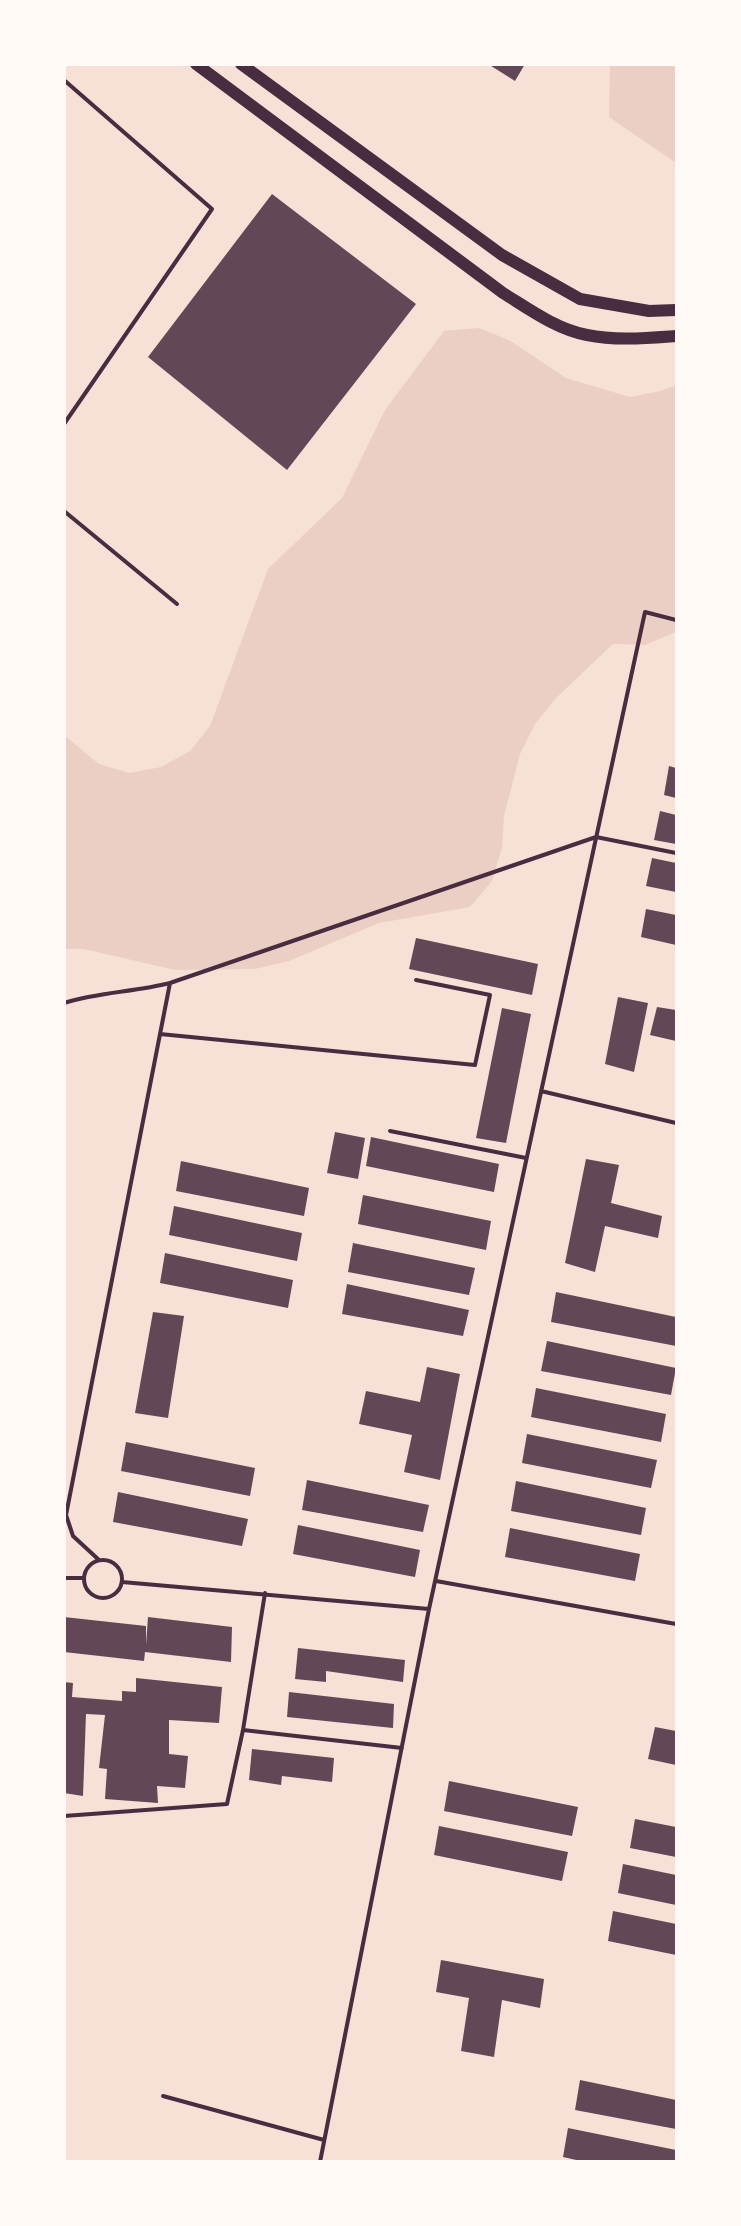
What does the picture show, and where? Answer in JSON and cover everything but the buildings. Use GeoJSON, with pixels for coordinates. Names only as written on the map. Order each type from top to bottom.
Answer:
{"type":"FeatureCollection","features":[{"type":"Feature","properties":{"kind":"main road"},"geometry":{"type":"LineString","coordinates":[[196,64],[503,293],[552,323],[587,335],[635,338],[676,336]]}},
{"type":"Feature","properties":{"kind":"main road"},"geometry":{"type":"LineString","coordinates":[[241,64],[502,255],[580,299],[649,311],[676,310]]}},
{"type":"Feature","properties":{"kind":"lane"},"geometry":{"type":"LineString","coordinates":[[64,80],[212,209],[64,423]]}},
{"type":"Feature","properties":{"kind":"lane"},"geometry":{"type":"LineString","coordinates":[[64,511],[177,604]]}},
{"type":"Feature","properties":{"kind":"lane"},"geometry":{"type":"LineString","coordinates":[[320,2162],[429,1609],[645,612],[676,620]]}},
{"type":"Feature","properties":{"kind":"lane"},"geometry":{"type":"LineString","coordinates":[[64,1003],[84,997],[145,989],[170,983],[596,837],[676,853]]}},
{"type":"Feature","properties":{"kind":"lane"},"geometry":{"type":"LineString","coordinates":[[160,1034],[475,1065],[490,995],[416,980]]}},
{"type":"Feature","properties":{"kind":"lane"},"geometry":{"type":"LineString","coordinates":[[99,1560],[73,1536],[66,1515],[170,983]]}},
{"type":"Feature","properties":{"kind":"lane"},"geometry":{"type":"LineString","coordinates":[[541,1091],[676,1123]]}},
{"type":"Feature","properties":{"kind":"lane"},"geometry":{"type":"LineString","coordinates":[[390,1131],[526,1158]]}},
{"type":"Feature","properties":{"kind":"lane"},"geometry":{"type":"LineString","coordinates":[[99,1560],[117,1565],[121,1570],[122,1582],[116,1593],[105,1598],[98,1597],[88,1590],[84,1578],[88,1567],[99,1560]]}},
{"type":"Feature","properties":{"kind":"lane"},"geometry":{"type":"LineString","coordinates":[[64,1578],[84,1578]]}},
{"type":"Feature","properties":{"kind":"lane"},"geometry":{"type":"LineString","coordinates":[[436,1581],[676,1624]]}},
{"type":"Feature","properties":{"kind":"lane"},"geometry":{"type":"LineString","coordinates":[[122,1582],[429,1609]]}},
{"type":"Feature","properties":{"kind":"lane"},"geometry":{"type":"LineString","coordinates":[[64,1816],[227,1804],[243,1730],[265,1593]]}},
{"type":"Feature","properties":{"kind":"lane"},"geometry":{"type":"LineString","coordinates":[[243,1730],[402,1748]]}},
{"type":"Feature","properties":{"kind":"lane"},"geometry":{"type":"LineString","coordinates":[[164,2096],[324,2140]]}},
{"type":"Feature","properties":{"kind":"shaded area"},"geometry":{"type":"Polygon","coordinates":[[[610,65],[676,65],[676,163],[609,117],[610,65]]]}},
{"type":"Feature","properties":{"kind":"shaded area"},"geometry":{"type":"Polygon","coordinates":[[[479,328],[509,340],[566,378],[630,397],[661,391],[676,385],[676,632],[645,645],[613,644],[556,698],[535,724],[520,754],[504,816],[502,848],[492,881],[470,907],[379,923],[289,961],[255,969],[175,970],[84,949],[65,949],[64,735],[99,764],[129,773],[161,767],[190,751],[210,726],[268,569],[342,498],[385,410],[444,331],[479,328]]]}}]}
